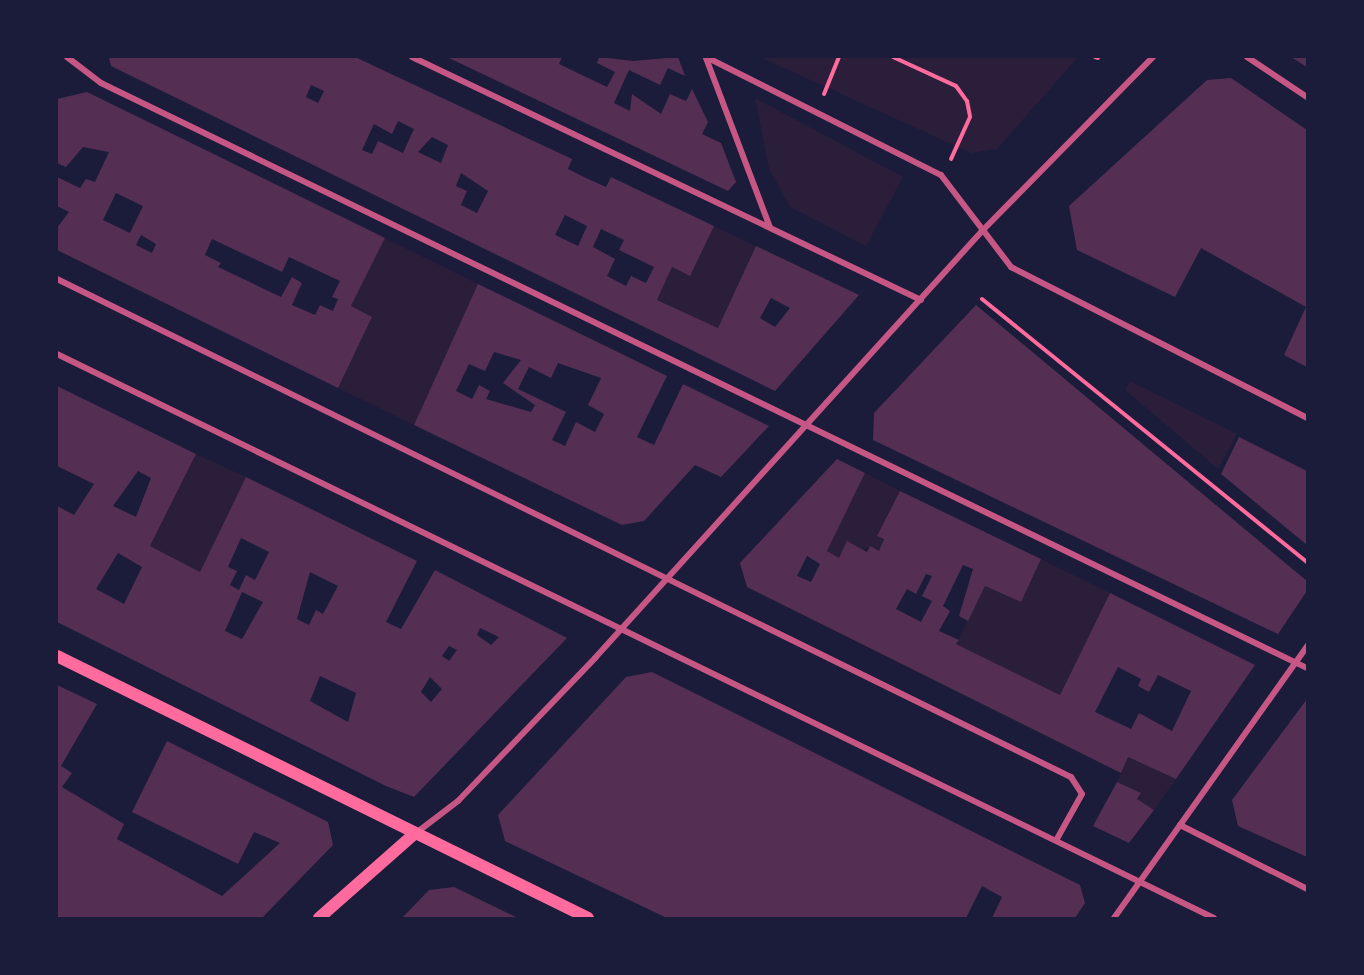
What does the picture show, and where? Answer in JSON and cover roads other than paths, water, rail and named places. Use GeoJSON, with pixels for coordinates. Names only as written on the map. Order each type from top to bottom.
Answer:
{"type":"FeatureCollection","features":[{"type":"Feature","properties":{"kind":"main road"},"geometry":{"type":"LineString","coordinates":[[57,656],[413,835],[588,918]]}},
{"type":"Feature","properties":{"kind":"main road"},"geometry":{"type":"LineString","coordinates":[[319,918],[413,835]]}},
{"type":"Feature","properties":{"kind":"street"},"geometry":{"type":"LineString","coordinates":[[67,57],[101,83],[1307,668]]}},
{"type":"Feature","properties":{"kind":"street"},"geometry":{"type":"LineString","coordinates":[[412,57],[921,300]]}},
{"type":"Feature","properties":{"kind":"street"},"geometry":{"type":"LineString","coordinates":[[706,57],[770,228]]}},
{"type":"Feature","properties":{"kind":"street"},"geometry":{"type":"LineString","coordinates":[[706,57],[941,175],[1011,267],[1307,418]]}},
{"type":"Feature","properties":{"kind":"street"},"geometry":{"type":"LineString","coordinates":[[413,835],[458,801],[620,630],[983,230],[1153,57]]}},
{"type":"Feature","properties":{"kind":"street"},"geometry":{"type":"LineString","coordinates":[[1247,57],[1307,97]]}},
{"type":"Feature","properties":{"kind":"street"},"geometry":{"type":"LineString","coordinates":[[57,279],[669,575],[1071,777],[1083,794],[1057,839]]}},
{"type":"Feature","properties":{"kind":"street"},"geometry":{"type":"LineString","coordinates":[[57,354],[620,630],[1057,839],[1215,918]]}},
{"type":"Feature","properties":{"kind":"street"},"geometry":{"type":"LineString","coordinates":[[1114,918],[1307,646]]}},
{"type":"Feature","properties":{"kind":"street"},"geometry":{"type":"LineString","coordinates":[[1180,825],[1307,889]]}}]}
